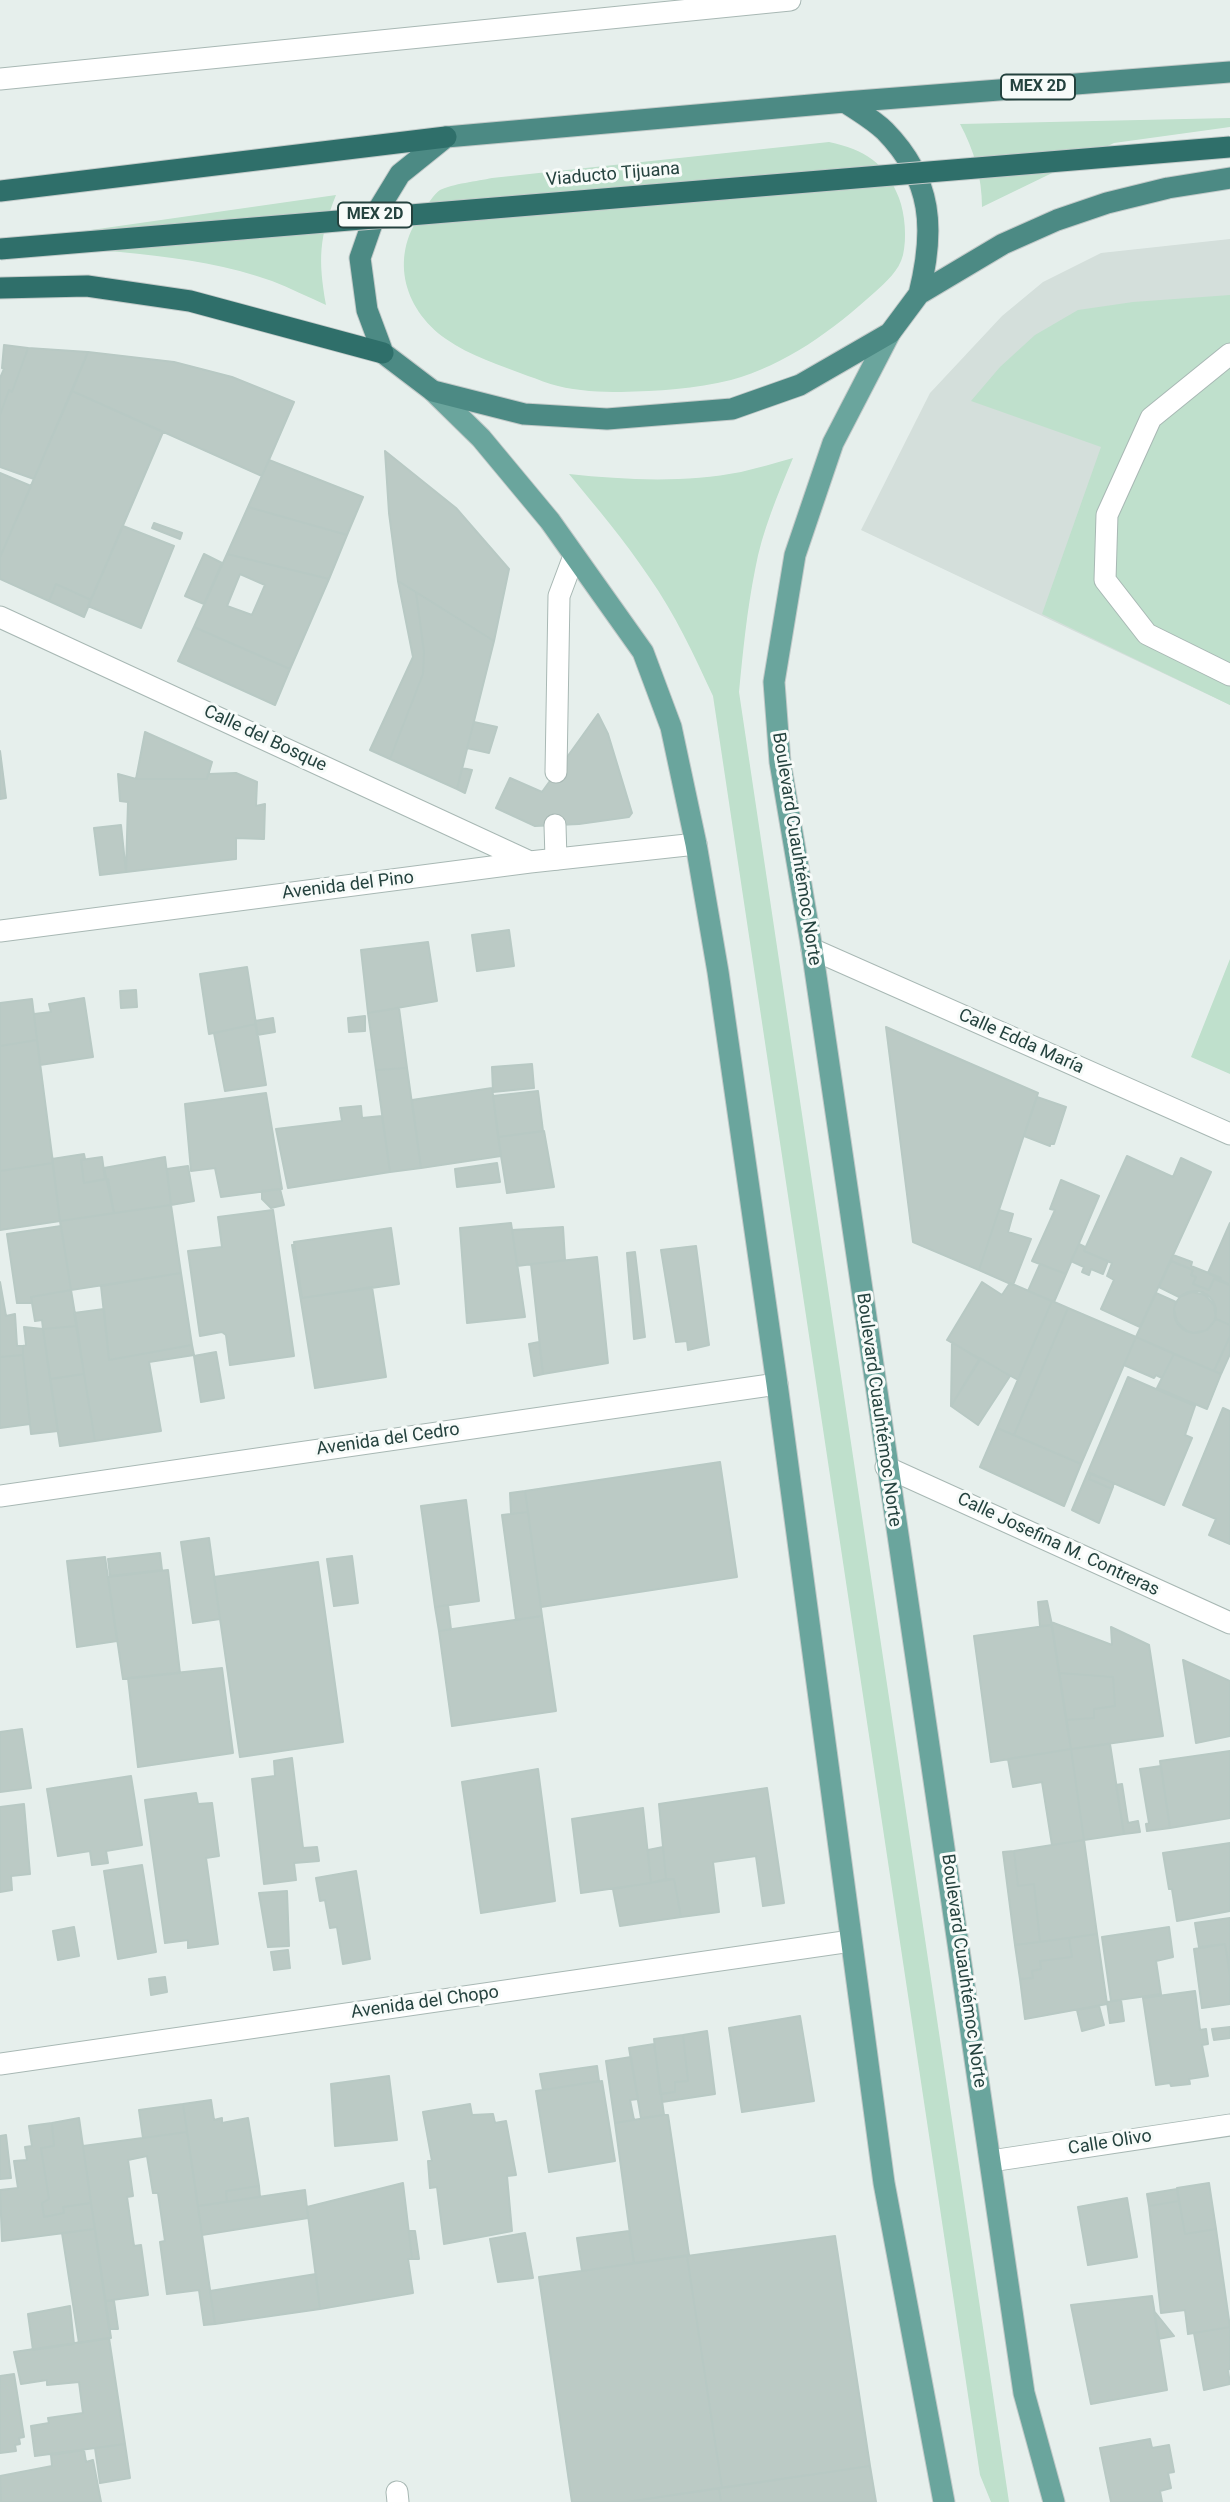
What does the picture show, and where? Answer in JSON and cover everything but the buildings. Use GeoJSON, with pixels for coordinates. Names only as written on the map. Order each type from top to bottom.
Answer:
{"type":"FeatureCollection","features":[{"type":"Feature","properties":{"kind":"highway","name":"MEX 2D"},"geometry":{"type":"LineString","coordinates":[[0,191],[446,137],[1230,72]]}},
{"type":"Feature","properties":{"kind":"highway"},"geometry":{"type":"LineString","coordinates":[[845,102],[884,130],[907,159],[925,194],[929,242],[919,294]]}},
{"type":"Feature","properties":{"kind":"highway","name":"MEX 2D"},"geometry":{"type":"LineString","coordinates":[[383,353],[367,310],[360,258],[375,215],[400,174],[446,137]]}},
{"type":"Feature","properties":{"kind":"highway","name":"Viaducto Tijuana"},"geometry":{"type":"LineString","coordinates":[[0,249],[1230,147]]}},
{"type":"Feature","properties":{"kind":"highway"},"geometry":{"type":"LineString","coordinates":[[0,288],[87,286],[190,301],[383,353],[433,391],[524,414],[607,419],[732,409],[800,386],[890,333],[919,294],[1003,244],[1057,220],[1108,203],[1168,188],[1230,177]]}},
{"type":"Feature","properties":{"kind":"main road","name":"Boulevard Cuauhtémoc Norte"},"geometry":{"type":"LineString","coordinates":[[890,333],[833,443],[795,555],[774,682],[780,762],[811,949],[1024,2393],[1054,2502]]}},
{"type":"Feature","properties":{"kind":"main road"},"geometry":{"type":"LineString","coordinates":[[433,391],[481,438],[551,521],[573,556],[643,652],[671,727],[696,845],[718,972],[777,1384],[884,2183],[944,2502]]}},
{"type":"Feature","properties":{"kind":"street"},"geometry":{"type":"LineString","coordinates":[[0,79],[789,0]]}},
{"type":"Feature","properties":{"kind":"street"},"geometry":{"type":"LineString","coordinates":[[1230,354],[1151,418],[1107,515],[1105,580],[1147,634],[1230,675]]}},
{"type":"Feature","properties":{"kind":"street"},"geometry":{"type":"LineString","coordinates":[[556,772],[559,596],[573,556]]}},
{"type":"Feature","properties":{"kind":"street","name":"Calle del Bosque"},"geometry":{"type":"LineString","coordinates":[[0,617],[530,862]]}},
{"type":"Feature","properties":{"kind":"street"},"geometry":{"type":"LineString","coordinates":[[555,825],[556,859]]}},
{"type":"Feature","properties":{"kind":"street","name":"Avenida del Pino"},"geometry":{"type":"LineString","coordinates":[[0,931],[530,862],[696,845]]}},
{"type":"Feature","properties":{"kind":"street","name":"Calle Edda María"},"geometry":{"type":"LineString","coordinates":[[811,949],[1230,1134]]}},
{"type":"Feature","properties":{"kind":"street","name":"Avenida del Cedro"},"geometry":{"type":"LineString","coordinates":[[0,1496],[777,1384]]}},
{"type":"Feature","properties":{"kind":"street","name":"Calle Josefina M. Contreras"},"geometry":{"type":"LineString","coordinates":[[886,1467],[1230,1623]]}},
{"type":"Feature","properties":{"kind":"street","name":"Avenida del Chopo"},"geometry":{"type":"LineString","coordinates":[[0,2064],[851,1941]]}},
{"type":"Feature","properties":{"kind":"street","name":"Calle Olivo"},"geometry":{"type":"LineString","coordinates":[[991,2161],[1230,2124]]}},
{"type":"Feature","properties":{"kind":"shaded area"},"geometry":{"type":"Polygon","coordinates":[[[1230,239],[1230,705],[861,530],[930,393],[1002,316],[1043,282],[1101,253],[1230,239]]]}},
{"type":"Feature","properties":{"kind":"green space"},"geometry":{"type":"Polygon","coordinates":[[[1230,118],[1230,127],[1114,143],[982,207],[976,164],[960,124],[1230,118]]]}},
{"type":"Feature","properties":{"kind":"green space"},"geometry":{"type":"Polygon","coordinates":[[[829,142],[863,154],[887,175],[899,198],[904,219],[905,241],[901,261],[883,284],[825,333],[790,356],[751,373],[717,383],[663,390],[605,392],[565,388],[496,364],[455,345],[431,326],[410,296],[405,279],[406,244],[429,202],[445,188],[492,178],[829,142]]]}},
{"type":"Feature","properties":{"kind":"green space"},"geometry":{"type":"Polygon","coordinates":[[[336,195],[323,237],[321,261],[326,305],[272,281],[206,264],[138,254],[0,243],[336,195]]]}},
{"type":"Feature","properties":{"kind":"green space"},"geometry":{"type":"Polygon","coordinates":[[[1230,295],[1230,705],[1042,614],[1101,447],[971,401],[1000,367],[1035,335],[1078,310],[1133,302],[1230,295]]]}},
{"type":"Feature","properties":{"kind":"green space"},"geometry":{"type":"Polygon","coordinates":[[[793,458],[758,555],[747,615],[739,692],[1009,2502],[991,2502],[980,2475],[713,696],[684,635],[658,591],[621,538],[569,474],[633,479],[698,478],[741,472],[793,458]]]}},
{"type":"Feature","properties":{"kind":"green space"},"geometry":{"type":"Polygon","coordinates":[[[1230,959],[1230,1074],[1191,1057],[1230,959]]]}}]}
